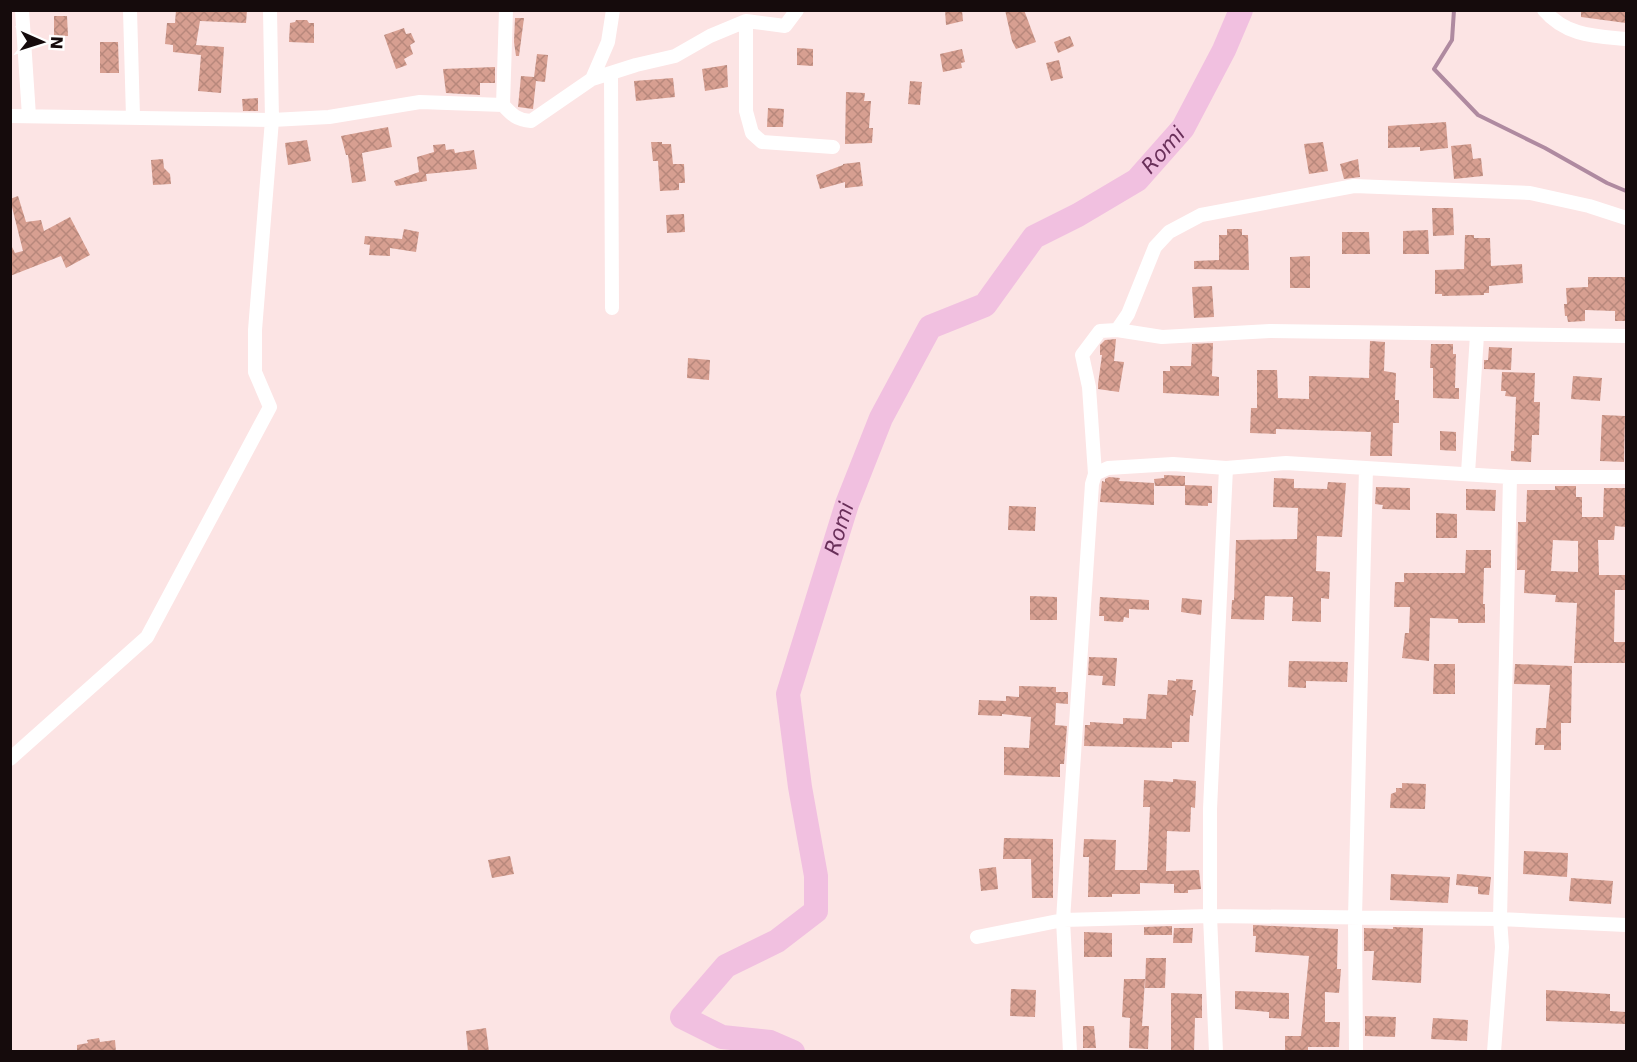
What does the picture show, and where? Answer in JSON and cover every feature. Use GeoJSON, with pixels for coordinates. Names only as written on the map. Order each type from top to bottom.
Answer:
{"type":"FeatureCollection","features":[{"type":"Feature","properties":{"kind":"street"},"geometry":{"type":"LineString","coordinates":[[22,10],[29,116]]}},
{"type":"Feature","properties":{"kind":"street"},"geometry":{"type":"LineString","coordinates":[[130,10],[133,117]]}},
{"type":"Feature","properties":{"kind":"street"},"geometry":{"type":"LineString","coordinates":[[10,759],[147,637],[270,407],[255,372],[255,330],[272,120],[270,10]]}},
{"type":"Feature","properties":{"kind":"street"},"geometry":{"type":"LineString","coordinates":[[506,10],[503,105],[513,116],[521,120],[531,120],[592,79],[675,56],[710,36],[746,21],[785,26],[797,10]]}},
{"type":"Feature","properties":{"kind":"street"},"geometry":{"type":"LineString","coordinates":[[592,79],[608,42],[613,10]]}},
{"type":"Feature","properties":{"kind":"street"},"geometry":{"type":"LineString","coordinates":[[1544,10],[1554,22],[1565,28],[1594,36],[1626,39]]}},
{"type":"Feature","properties":{"kind":"street"},"geometry":{"type":"LineString","coordinates":[[746,21],[746,111],[752,133],[762,142],[834,147]]}},
{"type":"Feature","properties":{"kind":"street"},"geometry":{"type":"LineString","coordinates":[[611,73],[612,308]]}},
{"type":"Feature","properties":{"kind":"street"},"geometry":{"type":"LineString","coordinates":[[10,116],[272,120],[329,117],[420,102],[503,105]]}},
{"type":"Feature","properties":{"kind":"street"},"geometry":{"type":"LineString","coordinates":[[1117,330],[1128,314],[1155,247],[1169,232],[1201,215],[1354,186],[1530,193],[1589,206],[1626,218]]}},
{"type":"Feature","properties":{"kind":"street"},"geometry":{"type":"LineString","coordinates":[[1070,1052],[1063,920],[1092,484],[1095,474],[1089,387],[1082,355],[1100,331],[1117,330],[1162,337],[1270,331],[1626,336]]}},
{"type":"Feature","properties":{"kind":"street"},"geometry":{"type":"LineString","coordinates":[[1468,473],[1477,335]]}},
{"type":"Feature","properties":{"kind":"street"},"geometry":{"type":"LineString","coordinates":[[1095,474],[1108,468],[1173,464],[1226,468],[1286,463],[1510,477],[1626,477]]}},
{"type":"Feature","properties":{"kind":"street"},"geometry":{"type":"LineString","coordinates":[[1216,1052],[1210,916],[1210,809],[1226,468]]}},
{"type":"Feature","properties":{"kind":"street"},"geometry":{"type":"LineString","coordinates":[[1356,1052],[1356,918],[1366,468]]}},
{"type":"Feature","properties":{"kind":"street"},"geometry":{"type":"LineString","coordinates":[[1494,1052],[1502,947],[1500,920],[1510,477]]}},
{"type":"Feature","properties":{"kind":"street"},"geometry":{"type":"LineString","coordinates":[[977,937],[1063,920],[1210,916],[1500,920],[1626,925]]}},
{"type":"Feature","properties":{"kind":"building"},"geometry":{"type":"Polygon","coordinates":[[[176,10],[247,10],[246,23],[200,21],[196,45],[224,47],[221,93],[198,91],[201,55],[173,52],[173,45],[165,44],[167,23],[175,23],[176,10]]]}},
{"type":"Feature","properties":{"kind":"building"},"geometry":{"type":"Polygon","coordinates":[[[945,10],[962,10],[963,21],[946,25],[945,10]]]}},
{"type":"Feature","properties":{"kind":"building"},"geometry":{"type":"Polygon","coordinates":[[[1005,10],[1024,10],[1036,42],[1016,49],[1005,10]]]}},
{"type":"Feature","properties":{"kind":"building"},"geometry":{"type":"Polygon","coordinates":[[[1581,10],[1626,10],[1626,23],[1581,17],[1581,10]]]}},
{"type":"Feature","properties":{"kind":"building"},"geometry":{"type":"Polygon","coordinates":[[[54,16],[67,16],[68,36],[54,36],[54,16]]]}},
{"type":"Feature","properties":{"kind":"building"},"geometry":{"type":"Polygon","coordinates":[[[515,18],[524,18],[519,56],[516,56],[514,42],[515,18]]]}},
{"type":"Feature","properties":{"kind":"building"},"geometry":{"type":"Polygon","coordinates":[[[296,20],[307,20],[309,23],[314,23],[314,43],[289,42],[290,23],[296,20]]]}},
{"type":"Feature","properties":{"kind":"building"},"geometry":{"type":"Polygon","coordinates":[[[404,28],[406,34],[411,33],[415,42],[410,45],[413,54],[404,59],[407,65],[396,69],[384,35],[404,28]]]}},
{"type":"Feature","properties":{"kind":"building"},"geometry":{"type":"Polygon","coordinates":[[[1070,36],[1074,46],[1058,53],[1054,42],[1070,36]]]}},
{"type":"Feature","properties":{"kind":"building"},"geometry":{"type":"Polygon","coordinates":[[[100,42],[118,42],[119,73],[100,73],[100,42]]]}},
{"type":"Feature","properties":{"kind":"building"},"geometry":{"type":"Polygon","coordinates":[[[797,48],[813,49],[813,66],[797,65],[797,48]]]}},
{"type":"Feature","properties":{"kind":"building"},"geometry":{"type":"Polygon","coordinates":[[[962,49],[965,62],[961,63],[962,68],[943,72],[940,54],[962,49]]]}},
{"type":"Feature","properties":{"kind":"building"},"geometry":{"type":"Polygon","coordinates":[[[537,54],[548,55],[545,82],[536,81],[533,109],[518,107],[521,76],[534,77],[537,54]]]}},
{"type":"Feature","properties":{"kind":"building"},"geometry":{"type":"Polygon","coordinates":[[[1059,60],[1063,78],[1051,81],[1046,63],[1059,60]]]}},
{"type":"Feature","properties":{"kind":"building"},"geometry":{"type":"Polygon","coordinates":[[[727,65],[728,87],[705,91],[702,69],[727,65]]]}},
{"type":"Feature","properties":{"kind":"building"},"geometry":{"type":"Polygon","coordinates":[[[495,67],[495,83],[480,83],[480,95],[446,93],[443,69],[495,67]]]}},
{"type":"Feature","properties":{"kind":"building"},"geometry":{"type":"Polygon","coordinates":[[[673,78],[675,97],[636,101],[634,81],[673,78]]]}},
{"type":"Feature","properties":{"kind":"building"},"geometry":{"type":"Polygon","coordinates":[[[910,81],[922,82],[920,105],[908,104],[910,81]]]}},
{"type":"Feature","properties":{"kind":"building"},"geometry":{"type":"Polygon","coordinates":[[[846,92],[865,93],[864,101],[871,101],[869,128],[873,128],[872,143],[845,144],[846,92]]]}},
{"type":"Feature","properties":{"kind":"building"},"geometry":{"type":"Polygon","coordinates":[[[258,98],[258,111],[243,111],[242,99],[258,98]]]}},
{"type":"Feature","properties":{"kind":"building"},"geometry":{"type":"Polygon","coordinates":[[[768,108],[784,109],[783,127],[767,127],[768,108]]]}},
{"type":"Feature","properties":{"kind":"building"},"geometry":{"type":"Polygon","coordinates":[[[1446,122],[1448,148],[1420,151],[1420,147],[1388,148],[1388,126],[1446,122]]]}},
{"type":"Feature","properties":{"kind":"building"},"geometry":{"type":"Polygon","coordinates":[[[388,127],[392,147],[362,153],[366,181],[352,183],[348,155],[346,155],[341,136],[388,127]]]}},
{"type":"Feature","properties":{"kind":"building"},"geometry":{"type":"Polygon","coordinates":[[[307,140],[311,161],[288,165],[285,143],[307,140]]]}},
{"type":"Feature","properties":{"kind":"building"},"geometry":{"type":"Polygon","coordinates":[[[651,142],[671,144],[673,164],[684,164],[685,183],[679,183],[679,190],[660,191],[658,161],[653,161],[651,142]]]}},
{"type":"Feature","properties":{"kind":"building"},"geometry":{"type":"Polygon","coordinates":[[[1323,142],[1328,171],[1309,174],[1304,144],[1323,142]]]}},
{"type":"Feature","properties":{"kind":"building"},"geometry":{"type":"Polygon","coordinates":[[[445,144],[446,150],[454,149],[455,153],[474,150],[477,169],[426,174],[427,181],[396,186],[394,181],[419,172],[417,157],[434,152],[433,145],[445,144]]]}},
{"type":"Feature","properties":{"kind":"building"},"geometry":{"type":"Polygon","coordinates":[[[1471,144],[1473,159],[1481,158],[1483,176],[1454,179],[1451,146],[1471,144]]]}},
{"type":"Feature","properties":{"kind":"building"},"geometry":{"type":"Polygon","coordinates":[[[163,159],[164,168],[170,174],[171,184],[153,185],[151,160],[163,159]]]}},
{"type":"Feature","properties":{"kind":"building"},"geometry":{"type":"Polygon","coordinates":[[[1358,159],[1360,177],[1344,179],[1340,164],[1358,159]]]}},
{"type":"Feature","properties":{"kind":"building"},"geometry":{"type":"Polygon","coordinates":[[[860,162],[863,186],[845,188],[845,182],[820,189],[816,175],[843,164],[860,162]]]}},
{"type":"Feature","properties":{"kind":"building"},"geometry":{"type":"Polygon","coordinates":[[[18,196],[26,222],[41,220],[44,231],[70,217],[90,255],[66,268],[61,256],[10,276],[10,243],[15,253],[23,251],[10,199],[18,196]]]}},
{"type":"Feature","properties":{"kind":"building"},"geometry":{"type":"Polygon","coordinates":[[[1432,208],[1453,208],[1454,235],[1433,236],[1432,208]]]}},
{"type":"Feature","properties":{"kind":"building"},"geometry":{"type":"Polygon","coordinates":[[[684,214],[685,232],[667,233],[666,215],[684,214]]]}},
{"type":"Feature","properties":{"kind":"building"},"geometry":{"type":"Polygon","coordinates":[[[404,229],[419,232],[416,252],[390,248],[390,256],[369,255],[370,245],[364,244],[365,236],[402,239],[404,229]]]}},
{"type":"Feature","properties":{"kind":"building"},"geometry":{"type":"Polygon","coordinates":[[[1227,229],[1242,229],[1242,235],[1248,235],[1249,270],[1194,269],[1194,261],[1219,260],[1219,235],[1227,235],[1227,229]]]}},
{"type":"Feature","properties":{"kind":"building"},"geometry":{"type":"Polygon","coordinates":[[[1428,230],[1429,254],[1403,254],[1403,231],[1428,230]]]}},
{"type":"Feature","properties":{"kind":"building"},"geometry":{"type":"Polygon","coordinates":[[[1342,232],[1369,232],[1370,254],[1342,254],[1342,232]]]}},
{"type":"Feature","properties":{"kind":"building"},"geometry":{"type":"Polygon","coordinates":[[[1465,235],[1474,235],[1474,238],[1490,238],[1491,266],[1522,264],[1523,283],[1489,286],[1489,293],[1484,293],[1484,295],[1442,296],[1442,294],[1435,294],[1435,270],[1464,269],[1465,235]]]}},
{"type":"Feature","properties":{"kind":"building"},"geometry":{"type":"Polygon","coordinates":[[[1310,256],[1310,288],[1290,288],[1290,257],[1310,256]]]}},
{"type":"Feature","properties":{"kind":"building"},"geometry":{"type":"Polygon","coordinates":[[[1588,277],[1626,277],[1626,321],[1615,321],[1615,311],[1585,310],[1585,321],[1568,322],[1564,304],[1567,304],[1566,288],[1588,287],[1588,277]]]}},
{"type":"Feature","properties":{"kind":"building"},"geometry":{"type":"Polygon","coordinates":[[[1212,286],[1214,317],[1194,318],[1192,287],[1212,286]]]}},
{"type":"Feature","properties":{"kind":"building"},"geometry":{"type":"Polygon","coordinates":[[[1116,339],[1114,361],[1124,362],[1119,392],[1098,389],[1102,355],[1100,355],[1100,345],[1105,340],[1116,339]]]}},
{"type":"Feature","properties":{"kind":"building"},"geometry":{"type":"Polygon","coordinates":[[[1370,341],[1385,342],[1384,371],[1396,373],[1395,400],[1399,400],[1399,423],[1393,423],[1392,456],[1370,456],[1371,432],[1276,429],[1276,434],[1250,433],[1251,408],[1257,408],[1257,370],[1277,370],[1278,398],[1309,399],[1309,376],[1369,378],[1370,341]]]}},
{"type":"Feature","properties":{"kind":"building"},"geometry":{"type":"Polygon","coordinates":[[[1213,343],[1212,376],[1219,377],[1219,396],[1163,393],[1163,371],[1170,371],[1170,366],[1191,366],[1192,344],[1213,343]]]}},
{"type":"Feature","properties":{"kind":"building"},"geometry":{"type":"Polygon","coordinates":[[[1431,344],[1453,344],[1453,354],[1456,354],[1455,388],[1459,388],[1459,399],[1433,398],[1433,368],[1430,368],[1431,344]]]}},
{"type":"Feature","properties":{"kind":"building"},"geometry":{"type":"Polygon","coordinates":[[[1489,347],[1512,348],[1511,370],[1484,369],[1484,360],[1488,360],[1489,347]]]}},
{"type":"Feature","properties":{"kind":"building"},"geometry":{"type":"Polygon","coordinates":[[[688,358],[710,360],[709,380],[687,378],[688,358]]]}},
{"type":"Feature","properties":{"kind":"building"},"geometry":{"type":"Polygon","coordinates":[[[1502,372],[1535,373],[1534,402],[1540,402],[1539,435],[1532,435],[1531,462],[1511,461],[1511,451],[1514,451],[1516,397],[1505,396],[1506,391],[1501,391],[1502,372]]]}},
{"type":"Feature","properties":{"kind":"building"},"geometry":{"type":"Polygon","coordinates":[[[1573,376],[1602,378],[1600,401],[1571,399],[1573,376]]]}},
{"type":"Feature","properties":{"kind":"building"},"geometry":{"type":"Polygon","coordinates":[[[1602,415],[1625,416],[1624,462],[1600,461],[1602,415]]]}},
{"type":"Feature","properties":{"kind":"building"},"geometry":{"type":"Polygon","coordinates":[[[1440,431],[1456,432],[1456,451],[1440,450],[1440,431]]]}},
{"type":"Feature","properties":{"kind":"building"},"geometry":{"type":"Polygon","coordinates":[[[1164,475],[1185,476],[1185,486],[1155,486],[1154,479],[1164,478],[1164,475]]]}},
{"type":"Feature","properties":{"kind":"building"},"geometry":{"type":"Polygon","coordinates":[[[1120,478],[1119,481],[1154,483],[1154,505],[1100,502],[1102,481],[1105,482],[1105,479],[1120,478]]]}},
{"type":"Feature","properties":{"kind":"building"},"geometry":{"type":"Polygon","coordinates":[[[1274,478],[1294,479],[1294,488],[1327,489],[1328,482],[1346,483],[1342,537],[1317,536],[1316,571],[1330,572],[1329,599],[1321,598],[1321,622],[1292,621],[1293,597],[1265,596],[1264,620],[1231,619],[1236,540],[1297,539],[1298,508],[1273,507],[1274,478]]]}},
{"type":"Feature","properties":{"kind":"building"},"geometry":{"type":"Polygon","coordinates":[[[1185,485],[1212,486],[1212,503],[1208,503],[1208,506],[1185,505],[1185,485]]]}},
{"type":"Feature","properties":{"kind":"building"},"geometry":{"type":"Polygon","coordinates":[[[1555,486],[1576,486],[1576,497],[1582,497],[1582,517],[1603,517],[1604,488],[1626,488],[1626,527],[1615,526],[1614,540],[1598,540],[1599,575],[1625,575],[1625,590],[1615,590],[1614,642],[1626,642],[1626,663],[1574,663],[1577,603],[1555,602],[1556,595],[1524,593],[1525,570],[1517,570],[1518,522],[1526,522],[1527,490],[1555,490],[1555,486]],[[1553,540],[1551,571],[1578,572],[1578,541],[1553,540]]]}},
{"type":"Feature","properties":{"kind":"building"},"geometry":{"type":"Polygon","coordinates":[[[1376,487],[1410,488],[1410,510],[1382,509],[1383,505],[1375,504],[1376,487]]]}},
{"type":"Feature","properties":{"kind":"building"},"geometry":{"type":"Polygon","coordinates":[[[1466,489],[1496,490],[1495,511],[1466,510],[1466,489]]]}},
{"type":"Feature","properties":{"kind":"building"},"geometry":{"type":"Polygon","coordinates":[[[1009,506],[1036,507],[1035,531],[1008,530],[1009,506]]]}},
{"type":"Feature","properties":{"kind":"building"},"geometry":{"type":"Polygon","coordinates":[[[1436,513],[1457,514],[1457,538],[1436,538],[1436,513]]]}},
{"type":"Feature","properties":{"kind":"building"},"geometry":{"type":"Polygon","coordinates":[[[1466,550],[1491,550],[1491,568],[1484,568],[1485,623],[1458,623],[1458,619],[1430,618],[1429,661],[1402,658],[1405,633],[1409,633],[1410,607],[1394,607],[1395,582],[1404,582],[1404,573],[1465,573],[1466,550]]]}},
{"type":"Feature","properties":{"kind":"building"},"geometry":{"type":"Polygon","coordinates":[[[1030,596],[1057,597],[1057,620],[1030,620],[1030,596]]]}},
{"type":"Feature","properties":{"kind":"building"},"geometry":{"type":"Polygon","coordinates":[[[1100,597],[1149,600],[1149,610],[1129,609],[1129,618],[1124,617],[1123,622],[1104,621],[1104,616],[1099,616],[1100,597]]]}},
{"type":"Feature","properties":{"kind":"building"},"geometry":{"type":"Polygon","coordinates":[[[1182,598],[1202,600],[1201,615],[1181,612],[1182,598]]]}},
{"type":"Feature","properties":{"kind":"building"},"geometry":{"type":"Polygon","coordinates":[[[1089,657],[1117,658],[1115,686],[1102,685],[1103,676],[1088,675],[1089,657]]]}},
{"type":"Feature","properties":{"kind":"building"},"geometry":{"type":"Polygon","coordinates":[[[1289,661],[1348,662],[1347,682],[1306,681],[1306,688],[1288,687],[1289,661]]]}},
{"type":"Feature","properties":{"kind":"building"},"geometry":{"type":"Polygon","coordinates":[[[1434,664],[1455,664],[1455,694],[1433,694],[1434,664]]]}},
{"type":"Feature","properties":{"kind":"building"},"geometry":{"type":"Polygon","coordinates":[[[1515,664],[1572,666],[1571,723],[1561,723],[1561,750],[1544,750],[1544,745],[1535,745],[1536,728],[1546,728],[1550,685],[1514,684],[1515,664]]]}},
{"type":"Feature","properties":{"kind":"building"},"geometry":{"type":"Polygon","coordinates":[[[1176,679],[1193,680],[1192,690],[1196,690],[1193,716],[1190,715],[1189,742],[1172,742],[1172,748],[1084,746],[1085,725],[1090,725],[1090,722],[1123,724],[1123,718],[1146,719],[1148,694],[1167,695],[1168,680],[1176,681],[1176,679]]]}},
{"type":"Feature","properties":{"kind":"building"},"geometry":{"type":"Polygon","coordinates":[[[1019,686],[1056,687],[1056,692],[1068,692],[1068,704],[1056,703],[1055,725],[1067,726],[1064,764],[1060,764],[1060,777],[1004,775],[1004,747],[1029,748],[1031,717],[1002,714],[1002,716],[978,715],[979,700],[1006,701],[1006,696],[1019,697],[1019,686]]]}},
{"type":"Feature","properties":{"kind":"building"},"geometry":{"type":"Polygon","coordinates":[[[1173,779],[1196,781],[1195,808],[1191,807],[1190,832],[1167,831],[1166,871],[1199,870],[1201,889],[1188,890],[1188,893],[1174,893],[1174,884],[1140,883],[1140,894],[1088,897],[1089,857],[1083,857],[1084,839],[1116,840],[1115,870],[1147,870],[1150,807],[1143,807],[1144,780],[1173,782],[1173,779]]]}},
{"type":"Feature","properties":{"kind":"building"},"geometry":{"type":"Polygon","coordinates":[[[1402,783],[1426,784],[1425,809],[1390,808],[1391,794],[1396,792],[1396,788],[1402,788],[1402,783]]]}},
{"type":"Feature","properties":{"kind":"building"},"geometry":{"type":"Polygon","coordinates":[[[1004,838],[1053,839],[1053,898],[1032,898],[1031,859],[1003,859],[1004,838]]]}},
{"type":"Feature","properties":{"kind":"building"},"geometry":{"type":"Polygon","coordinates":[[[1524,851],[1568,853],[1567,877],[1523,874],[1524,851]]]}},
{"type":"Feature","properties":{"kind":"building"},"geometry":{"type":"Polygon","coordinates":[[[510,856],[514,874],[492,878],[488,860],[510,856]]]}},
{"type":"Feature","properties":{"kind":"building"},"geometry":{"type":"Polygon","coordinates":[[[996,867],[998,889],[981,891],[979,869],[996,867]]]}},
{"type":"Feature","properties":{"kind":"building"},"geometry":{"type":"Polygon","coordinates":[[[1391,874],[1450,877],[1448,903],[1390,900],[1391,874]]]}},
{"type":"Feature","properties":{"kind":"building"},"geometry":{"type":"Polygon","coordinates":[[[1457,874],[1491,877],[1489,895],[1478,894],[1478,887],[1456,885],[1457,874]]]}},
{"type":"Feature","properties":{"kind":"building"},"geometry":{"type":"Polygon","coordinates":[[[1571,878],[1613,881],[1611,904],[1569,901],[1571,878]]]}},
{"type":"Feature","properties":{"kind":"building"},"geometry":{"type":"Polygon","coordinates":[[[1253,925],[1338,929],[1337,969],[1341,969],[1339,993],[1325,992],[1325,1022],[1340,1022],[1339,1047],[1285,1050],[1285,1036],[1301,1036],[1309,956],[1255,952],[1256,936],[1253,936],[1253,925]]]}},
{"type":"Feature","properties":{"kind":"building"},"geometry":{"type":"Polygon","coordinates":[[[1172,926],[1172,935],[1144,935],[1144,927],[1172,926]]]}},
{"type":"Feature","properties":{"kind":"building"},"geometry":{"type":"Polygon","coordinates":[[[1393,927],[1423,928],[1421,983],[1372,980],[1374,951],[1364,951],[1364,928],[1393,929],[1393,927]]]}},
{"type":"Feature","properties":{"kind":"building"},"geometry":{"type":"Polygon","coordinates":[[[1174,928],[1193,928],[1192,943],[1173,943],[1174,928]]]}},
{"type":"Feature","properties":{"kind":"building"},"geometry":{"type":"Polygon","coordinates":[[[1084,932],[1112,933],[1112,957],[1084,957],[1084,932]]]}},
{"type":"Feature","properties":{"kind":"building"},"geometry":{"type":"Polygon","coordinates":[[[1146,958],[1166,958],[1165,988],[1145,988],[1146,958]]]}},
{"type":"Feature","properties":{"kind":"building"},"geometry":{"type":"Polygon","coordinates":[[[1124,979],[1145,979],[1142,1026],[1149,1026],[1148,1049],[1129,1048],[1130,1018],[1122,1017],[1124,979]]]}},
{"type":"Feature","properties":{"kind":"building"},"geometry":{"type":"Polygon","coordinates":[[[1011,989],[1036,990],[1035,1017],[1010,1016],[1011,989]]]}},
{"type":"Feature","properties":{"kind":"building"},"geometry":{"type":"Polygon","coordinates":[[[1546,990],[1610,994],[1610,1011],[1626,1012],[1626,1024],[1546,1021],[1546,990]]]}},
{"type":"Feature","properties":{"kind":"building"},"geometry":{"type":"Polygon","coordinates":[[[1235,991],[1289,993],[1289,1019],[1269,1018],[1269,1012],[1235,1009],[1235,991]]]}},
{"type":"Feature","properties":{"kind":"building"},"geometry":{"type":"Polygon","coordinates":[[[1171,993],[1202,994],[1202,1018],[1195,1018],[1194,1052],[1171,1052],[1171,993]]]}},
{"type":"Feature","properties":{"kind":"building"},"geometry":{"type":"Polygon","coordinates":[[[1365,1016],[1396,1017],[1395,1037],[1365,1036],[1365,1016]]]}},
{"type":"Feature","properties":{"kind":"building"},"geometry":{"type":"Polygon","coordinates":[[[1433,1018],[1468,1020],[1467,1041],[1431,1039],[1433,1018]]]}},
{"type":"Feature","properties":{"kind":"building"},"geometry":{"type":"Polygon","coordinates":[[[1083,1026],[1094,1026],[1096,1048],[1083,1048],[1083,1026]]]}},
{"type":"Feature","properties":{"kind":"building"},"geometry":{"type":"Polygon","coordinates":[[[486,1028],[489,1052],[468,1052],[466,1031],[486,1028]]]}},
{"type":"Feature","properties":{"kind":"building"},"geometry":{"type":"Polygon","coordinates":[[[99,1038],[100,1042],[115,1040],[116,1052],[77,1052],[77,1045],[99,1038]]]}},
{"type":"Feature","properties":{"kind":"waterway","name":"Romi"},"geometry":{"type":"LineString","coordinates":[[793,1052],[770,1042],[722,1037],[682,1017],[726,966],[777,941],[816,911],[816,876],[800,787],[788,694],[847,504],[881,418],[930,327],[985,305],[1034,237],[1078,215],[1137,180],[1183,128],[1224,50],[1241,10]]}},
{"type":"Feature","properties":{"kind":"waterway"},"geometry":{"type":"LineString","coordinates":[[1454,10],[1452,40],[1434,69],[1478,115],[1626,191]]}}]}
